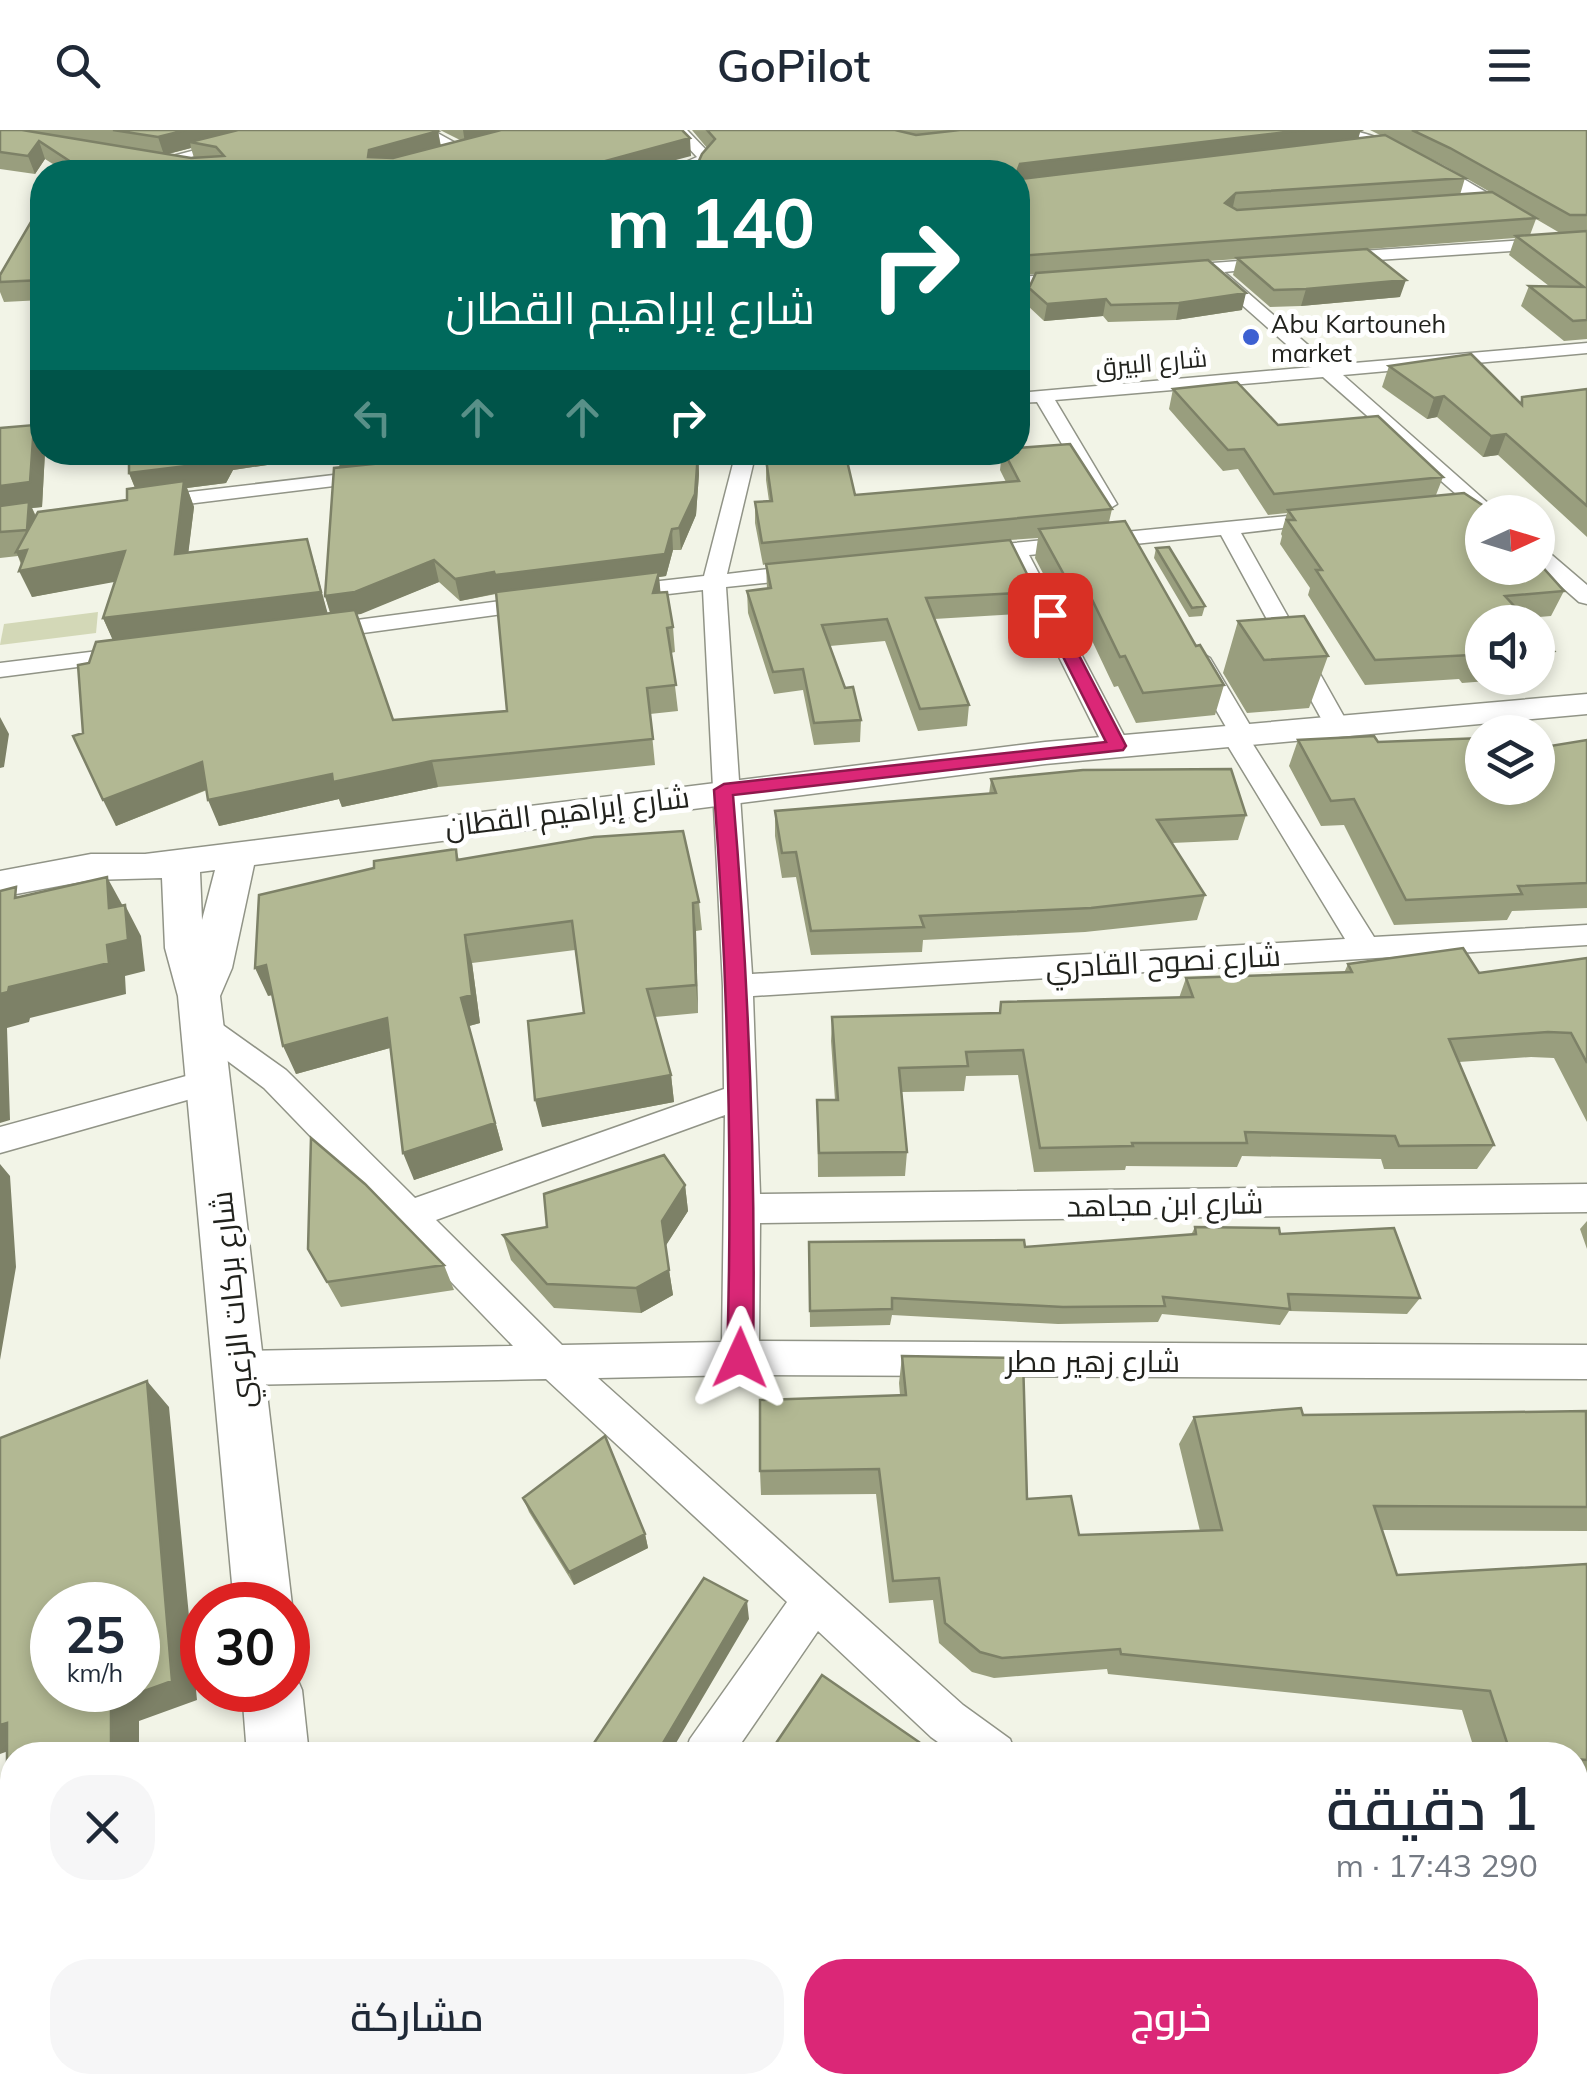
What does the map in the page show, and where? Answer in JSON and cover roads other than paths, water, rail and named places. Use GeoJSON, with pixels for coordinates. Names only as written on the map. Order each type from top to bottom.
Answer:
{"type":"FeatureCollection","features":[{"type":"Feature","properties":{"kind":"street"},"geometry":{"type":"LineString","coordinates":[[208,130],[229,144]]}},
{"type":"Feature","properties":{"kind":"street"},"geometry":{"type":"LineString","coordinates":[[164,160],[288,130]]}},
{"type":"Feature","properties":{"kind":"street"},"geometry":{"type":"LineString","coordinates":[[422,130],[463,151]]}},
{"type":"Feature","properties":{"kind":"street"},"geometry":{"type":"LineString","coordinates":[[678,130],[705,157],[702,160]]}},
{"type":"Feature","properties":{"kind":"street"},"geometry":{"type":"LineString","coordinates":[[1358,138],[1385,139],[1587,260]]}},
{"type":"Feature","properties":{"kind":"street"},"geometry":{"type":"LineString","coordinates":[[436,158],[480,147]]}},
{"type":"Feature","properties":{"kind":"street"},"geometry":{"type":"LineString","coordinates":[[138,158],[147,160]]}},
{"type":"Feature","properties":{"kind":"street"},"geometry":{"type":"LineString","coordinates":[[1450,204],[1487,202]]}},
{"type":"Feature","properties":{"kind":"street"},"geometry":{"type":"LineString","coordinates":[[1322,259],[1587,241]]}},
{"type":"Feature","properties":{"kind":"street"},"geometry":{"type":"LineString","coordinates":[[1158,272],[1302,261]]}},
{"type":"Feature","properties":{"kind":"street"},"geometry":{"type":"LineString","coordinates":[[1210,268],[1467,495]]}},
{"type":"Feature","properties":{"kind":"street"},"geometry":{"type":"LineString","coordinates":[[1030,281],[1088,277]]}},
{"type":"Feature","properties":{"kind":"street","name":"شارع البيرق"},"geometry":{"type":"LineString","coordinates":[[1030,397],[1587,348]]}},
{"type":"Feature","properties":{"kind":"street"},"geometry":{"type":"LineString","coordinates":[[1043,396],[1131,546]]}},
{"type":"Feature","properties":{"kind":"street"},"geometry":{"type":"LineString","coordinates":[[740,1358],[744,1209],[738,986],[714,580],[743,465]]}},
{"type":"Feature","properties":{"kind":"street"},"geometry":{"type":"LineString","coordinates":[[118,507],[300,476],[391,474]]}},
{"type":"Feature","properties":{"kind":"street"},"geometry":{"type":"LineString","coordinates":[[1439,507],[1465,508]]}},
{"type":"Feature","properties":{"kind":"street"},"geometry":{"type":"LineString","coordinates":[[942,558],[1016,550],[1131,546],[1228,528],[1343,516]]}},
{"type":"Feature","properties":{"kind":"street"},"geometry":{"type":"LineString","coordinates":[[1228,528],[1335,722]]}},
{"type":"Feature","properties":{"kind":"street"},"geometry":{"type":"LineString","coordinates":[[1016,550],[1117,746]]}},
{"type":"Feature","properties":{"kind":"street"},"geometry":{"type":"LineString","coordinates":[[601,595],[829,569]]}},
{"type":"Feature","properties":{"kind":"street"},"geometry":{"type":"LineString","coordinates":[[1555,570],[1587,597]]}},
{"type":"Feature","properties":{"kind":"street"},"geometry":{"type":"LineString","coordinates":[[296,634],[563,600]]}},
{"type":"Feature","properties":{"kind":"street"},"geometry":{"type":"LineString","coordinates":[[1184,635],[1367,950]]}},
{"type":"Feature","properties":{"kind":"street"},"geometry":{"type":"LineString","coordinates":[[0,670],[163,650]]}},
{"type":"Feature","properties":{"kind":"street","name":"شارع إبراهيم القطان"},"geometry":{"type":"LineString","coordinates":[[0,904],[87,887],[163,865],[238,853],[724,790],[1335,722],[1587,704]]}},
{"type":"Feature","properties":{"kind":"street","name":"شارع بركات الزعبي"},"geometry":{"type":"LineString","coordinates":[[201,1011],[238,853]]}},
{"type":"Feature","properties":{"kind":"street","name":"شارع إبراهيم القطان"},"geometry":{"type":"LineString","coordinates":[[0,884],[121,864],[163,865]]}},
{"type":"Feature","properties":{"kind":"street","name":"شارع بركات الزعبي"},"geometry":{"type":"LineString","coordinates":[[163,865],[201,1011],[261,1582]]}},
{"type":"Feature","properties":{"kind":"street","name":"شارع نصوح القادري"},"geometry":{"type":"LineString","coordinates":[[738,986],[1587,936]]}},
{"type":"Feature","properties":{"kind":"street"},"geometry":{"type":"LineString","coordinates":[[201,1011],[274,1079],[551,1359],[947,1722],[975,1742]]}},
{"type":"Feature","properties":{"kind":"street"},"geometry":{"type":"LineString","coordinates":[[0,1140],[208,1082]]}},
{"type":"Feature","properties":{"kind":"street"},"geometry":{"type":"LineString","coordinates":[[409,1215],[741,1096]]}},
{"type":"Feature","properties":{"kind":"street","name":"شارع ابن مجاهد"},"geometry":{"type":"LineString","coordinates":[[744,1209],[1587,1198]]}},
{"type":"Feature","properties":{"kind":"street","name":"شارع زهير مطر"},"geometry":{"type":"LineString","coordinates":[[239,1368],[740,1358],[1587,1362]]}},
{"type":"Feature","properties":{"kind":"street"},"geometry":{"type":"LineString","coordinates":[[715,1742],[814,1600]]}},
{"type":"Feature","properties":{"kind":"street"},"geometry":{"type":"LineString","coordinates":[[274,1712],[277,1742]]}},
{"type":"Feature","properties":{"kind":"place","name":"Abu Kartouneh market"},"geometry":{"type":"Point","coordinates":[1251,337]}}]}
